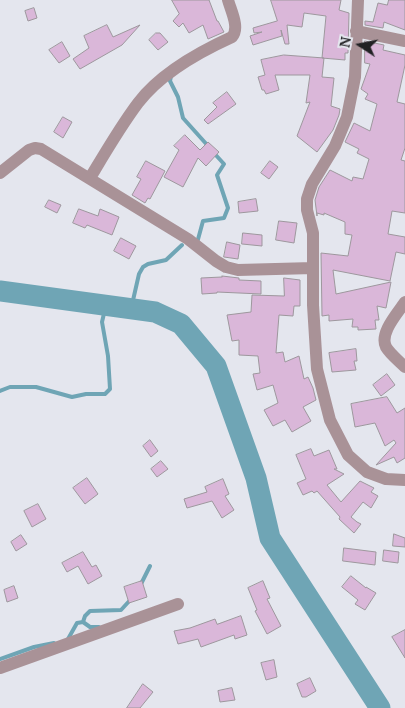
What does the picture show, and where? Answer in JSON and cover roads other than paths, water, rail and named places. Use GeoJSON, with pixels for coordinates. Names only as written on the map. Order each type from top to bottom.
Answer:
{"type":"FeatureCollection","features":[{"type":"Feature","properties":{"kind":"street"},"geometry":{"type":"LineString","coordinates":[[90,178],[138,103],[152,88],[198,53],[235,34],[236,28],[228,0]]}},
{"type":"Feature","properties":{"kind":"street"},"geometry":{"type":"LineString","coordinates":[[358,0],[355,77],[347,117],[335,146],[312,184],[307,199],[307,210],[313,233],[313,305],[317,369],[330,420],[348,455],[367,472],[386,479],[405,480]]}},
{"type":"Feature","properties":{"kind":"street"},"geometry":{"type":"LineString","coordinates":[[356,31],[405,41]]}},
{"type":"Feature","properties":{"kind":"street"},"geometry":{"type":"LineString","coordinates":[[0,173],[30,150],[41,148],[188,240],[221,264],[238,270],[313,268]]}},
{"type":"Feature","properties":{"kind":"street"},"geometry":{"type":"LineString","coordinates":[[405,302],[386,333],[384,341],[386,348],[405,367]]}},
{"type":"Feature","properties":{"kind":"street"},"geometry":{"type":"LineString","coordinates":[[0,668],[178,604]]}},
{"type":"Feature","properties":{"kind":"waterway"},"geometry":{"type":"LineString","coordinates":[[171,76],[170,81],[178,97],[183,118],[209,147]]}},
{"type":"Feature","properties":{"kind":"waterway"},"geometry":{"type":"LineString","coordinates":[[197,243],[203,221],[224,218],[228,208],[217,175],[224,164],[213,152]]}},
{"type":"Feature","properties":{"kind":"waterway"},"geometry":{"type":"LineString","coordinates":[[131,309],[139,274],[143,267],[166,260],[182,245]]}},
{"type":"Feature","properties":{"kind":"waterway"},"geometry":{"type":"LineString","coordinates":[[0,291],[155,312],[181,324],[216,366],[256,478],[270,538],[380,708]]}},
{"type":"Feature","properties":{"kind":"waterway"},"geometry":{"type":"LineString","coordinates":[[0,391],[10,387],[36,387],[72,397],[86,394],[105,394],[110,389],[108,356],[102,322],[106,305]]}},
{"type":"Feature","properties":{"kind":"waterway"},"geometry":{"type":"LineString","coordinates":[[140,586],[150,566]]}},
{"type":"Feature","properties":{"kind":"waterway"},"geometry":{"type":"LineString","coordinates":[[83,622],[85,616],[90,611],[121,610],[132,598]]}},
{"type":"Feature","properties":{"kind":"waterway"},"geometry":{"type":"LineString","coordinates":[[83,622],[90,627],[99,627]]}},
{"type":"Feature","properties":{"kind":"waterway"},"geometry":{"type":"LineString","coordinates":[[68,639],[77,623],[83,622]]}},
{"type":"Feature","properties":{"kind":"waterway"},"geometry":{"type":"LineString","coordinates":[[0,659],[34,647],[54,643]]}}]}
